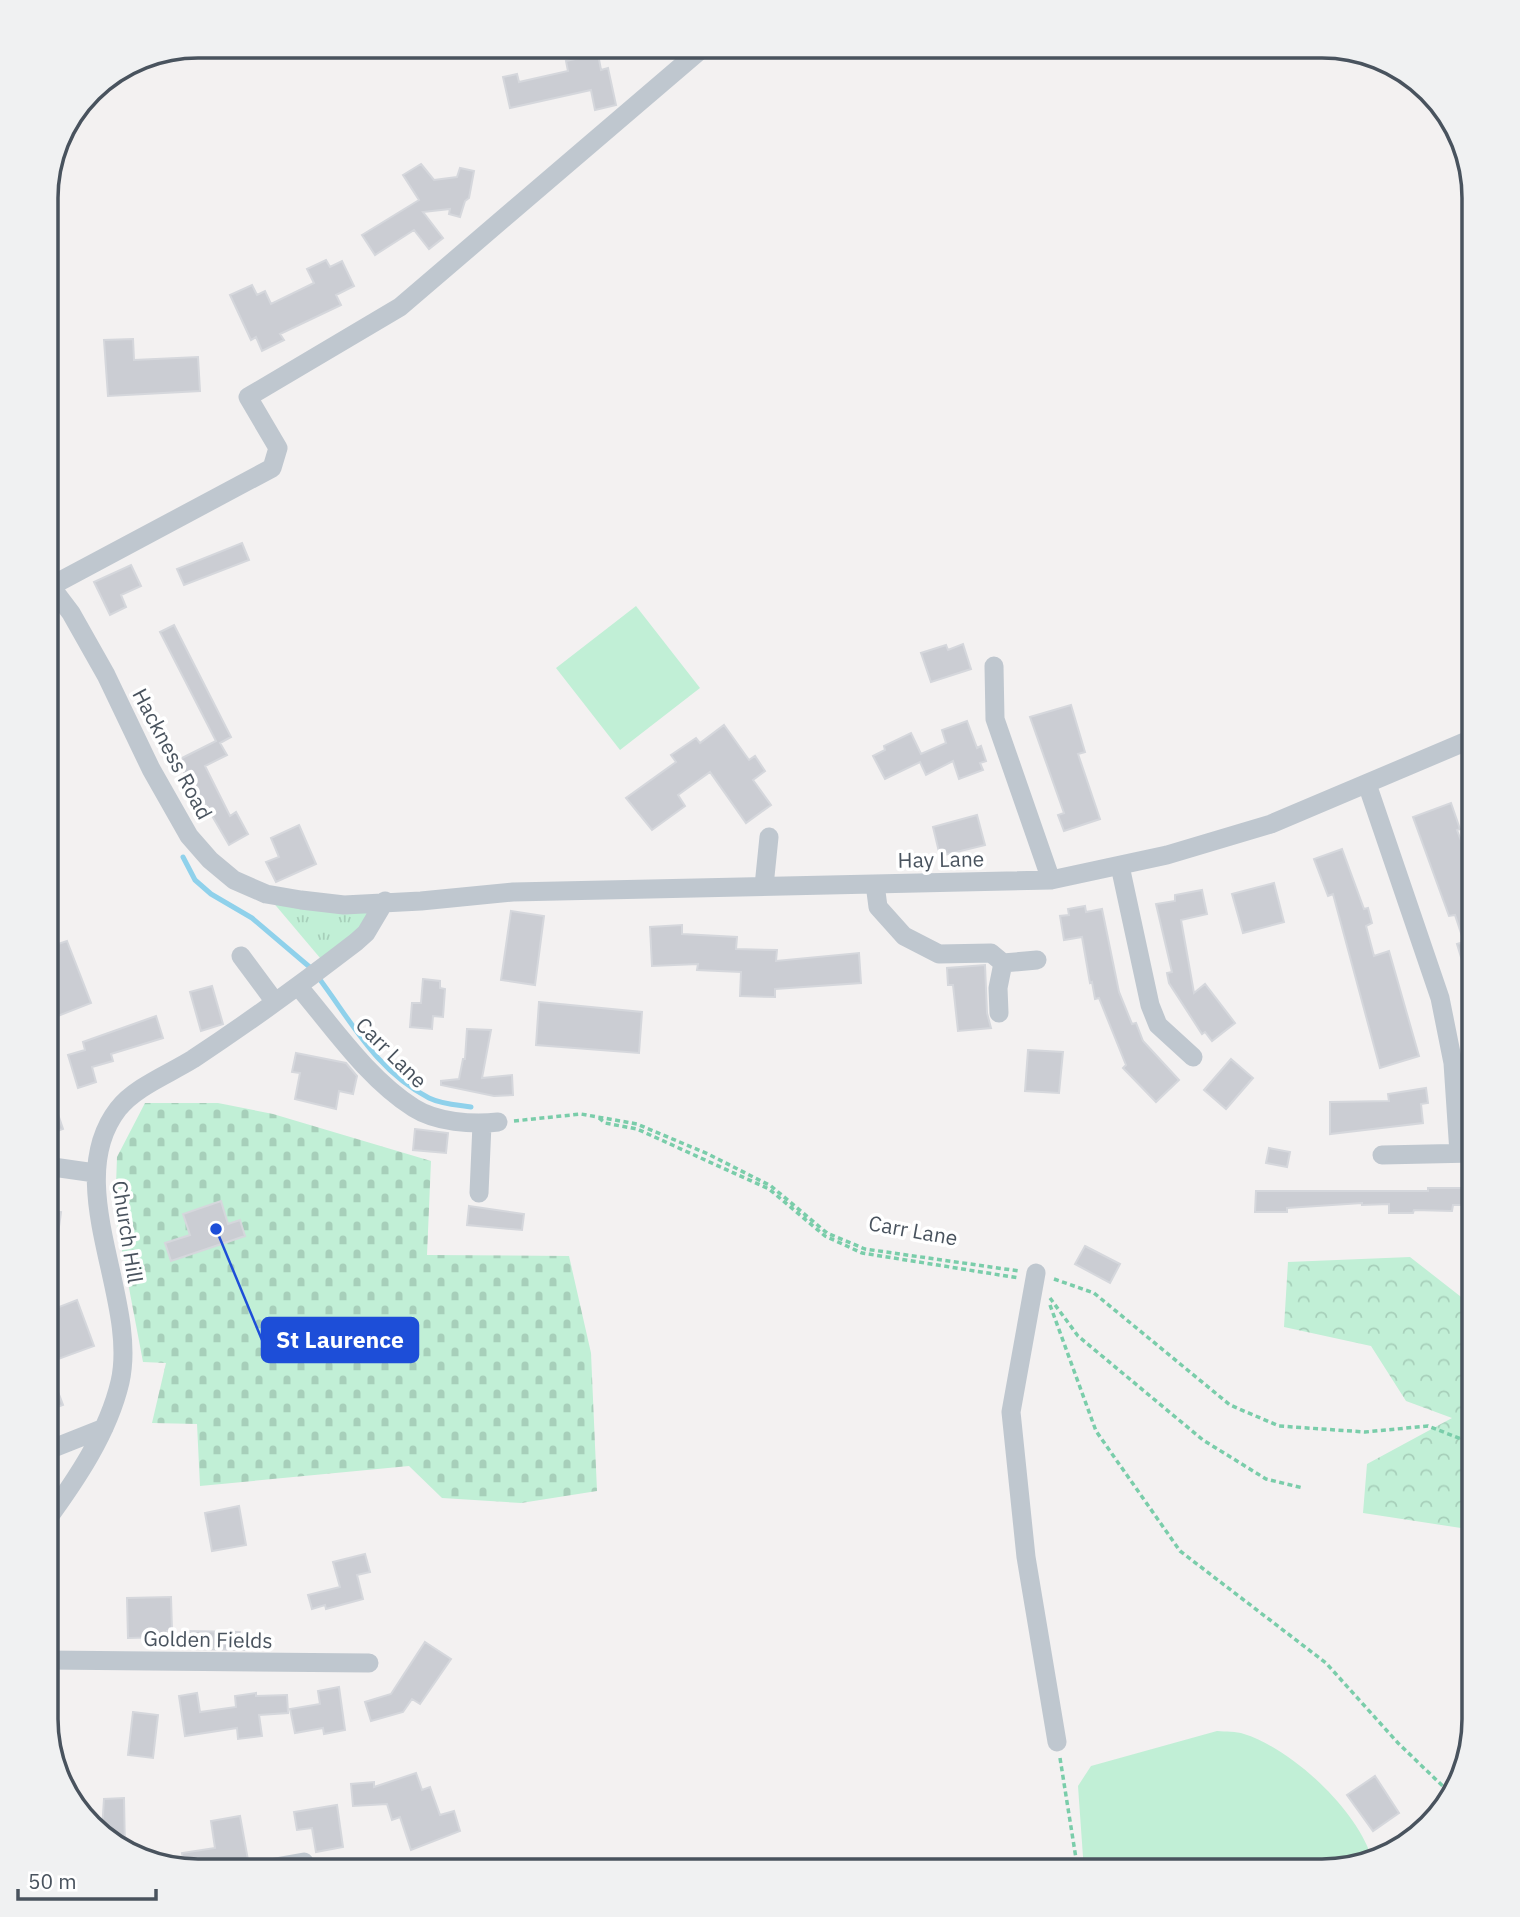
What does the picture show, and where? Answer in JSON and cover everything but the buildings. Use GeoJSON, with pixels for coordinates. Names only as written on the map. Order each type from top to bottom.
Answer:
{"type":"FeatureCollection","features":[{"type":"Feature","properties":{"kind":"street"},"geometry":{"type":"LineString","coordinates":[[58,578],[272,468],[278,449],[248,397],[400,307],[691,58]]}},
{"type":"Feature","properties":{"kind":"street","name":"Hackness Road"},"geometry":{"type":"LineString","coordinates":[[58,596],[71,613],[106,675],[175,814],[210,860],[234,880],[266,894],[344,905],[385,901]]}},
{"type":"Feature","properties":{"kind":"street"},"geometry":{"type":"LineString","coordinates":[[994,666],[995,719],[1051,880]]}},
{"type":"Feature","properties":{"kind":"street","name":"Hay Lane"},"geometry":{"type":"LineString","coordinates":[[385,901],[421,901],[513,892],[1051,880],[1121,866],[1271,824],[1462,744]]}},
{"type":"Feature","properties":{"kind":"street"},"geometry":{"type":"LineString","coordinates":[[1367,785],[1440,998],[1462,1121]]}},
{"type":"Feature","properties":{"kind":"street"},"geometry":{"type":"LineString","coordinates":[[764,886],[769,837]]}},
{"type":"Feature","properties":{"kind":"street"},"geometry":{"type":"LineString","coordinates":[[1121,866],[1150,1005],[1158,1025],[1193,1057]]}},
{"type":"Feature","properties":{"kind":"street"},"geometry":{"type":"LineString","coordinates":[[875,884],[878,907],[904,936],[939,954],[991,953],[1003,963],[1037,960]]}},
{"type":"Feature","properties":{"kind":"street","name":"Church Hill"},"geometry":{"type":"LineString","coordinates":[[58,1502],[104,1428],[120,1380],[122,1341],[95,1173],[101,1138],[119,1107],[275,1002],[366,933],[385,901]]}},
{"type":"Feature","properties":{"kind":"street"},"geometry":{"type":"LineString","coordinates":[[242,956],[275,1002]]}},
{"type":"Feature","properties":{"kind":"street"},"geometry":{"type":"LineString","coordinates":[[999,1013],[998,988],[1003,963]]}},
{"type":"Feature","properties":{"kind":"street","name":"Carr Lane"},"geometry":{"type":"LineString","coordinates":[[303,982],[374,1075],[415,1109],[450,1120],[490,1123]]}},
{"type":"Feature","properties":{"kind":"street"},"geometry":{"type":"LineString","coordinates":[[479,1193],[490,1123]]}},
{"type":"Feature","properties":{"kind":"street"},"geometry":{"type":"LineString","coordinates":[[1382,1155],[1462,1153]]}},
{"type":"Feature","properties":{"kind":"street"},"geometry":{"type":"LineString","coordinates":[[58,1168],[95,1173]]}},
{"type":"Feature","properties":{"kind":"street"},"geometry":{"type":"LineString","coordinates":[[1036,1277],[1011,1412],[1026,1557],[1057,1742]]}},
{"type":"Feature","properties":{"kind":"street"},"geometry":{"type":"LineString","coordinates":[[58,1446],[104,1428]]}},
{"type":"Feature","properties":{"kind":"street","name":"Golden Fields"},"geometry":{"type":"LineString","coordinates":[[58,1660],[369,1663]]}},
{"type":"Feature","properties":{"kind":"path"},"geometry":{"type":"LineString","coordinates":[[490,1123],[581,1114],[597,1117],[605,1123],[637,1129],[706,1158],[769,1189],[825,1236],[862,1253],[1036,1277],[1094,1293],[1230,1405],[1279,1426],[1364,1432],[1427,1426],[1462,1439]]}},
{"type":"Feature","properties":{"kind":"path"},"geometry":{"type":"LineString","coordinates":[[1303,1488],[1266,1479],[1203,1440],[1078,1336],[1046,1293],[1096,1431],[1180,1551],[1326,1663],[1398,1743],[1444,1788]]}},
{"type":"Feature","properties":{"kind":"path"},"geometry":{"type":"LineString","coordinates":[[1057,1742],[1075,1859]]}},
{"type":"Feature","properties":{"kind":"green space"},"geometry":{"type":"Polygon","coordinates":[[[636,606],[700,688],[620,750],[556,668],[636,606]]]}},
{"type":"Feature","properties":{"kind":"green space"},"geometry":{"type":"Polygon","coordinates":[[[266,894],[385,901],[326,965],[266,894]]]}},
{"type":"Feature","properties":{"kind":"green space"},"geometry":{"type":"Polygon","coordinates":[[[145,1103],[218,1103],[273,1114],[431,1161],[427,1255],[569,1256],[591,1353],[597,1491],[521,1503],[442,1498],[409,1466],[200,1486],[197,1424],[152,1423],[166,1363],[143,1362],[115,1214],[117,1157],[145,1103]]]}},
{"type":"Feature","properties":{"kind":"green space"},"geometry":{"type":"Polygon","coordinates":[[[1410,1257],[1462,1298],[1462,1528],[1363,1513],[1367,1464],[1452,1418],[1406,1401],[1371,1346],[1284,1327],[1288,1262],[1410,1257]]]}},
{"type":"Feature","properties":{"kind":"green space"},"geometry":{"type":"Polygon","coordinates":[[[1217,1731],[1241,1733],[1282,1753],[1320,1783],[1352,1819],[1369,1851],[1349,1857],[1322,1859],[1083,1859],[1078,1786],[1091,1766],[1217,1731]]]}},
{"type":"Feature","properties":{"kind":"waterway"},"geometry":{"type":"LineString","coordinates":[[183,857],[195,880],[211,894],[252,918],[312,969]]}},
{"type":"Feature","properties":{"kind":"waterway"},"geometry":{"type":"LineString","coordinates":[[318,977],[366,1044],[394,1074],[429,1098],[471,1107]]}},
{"type":"Feature","properties":{"kind":"place","name":"St Laurence"},"geometry":{"type":"Point","coordinates":[216,1229]}}]}
